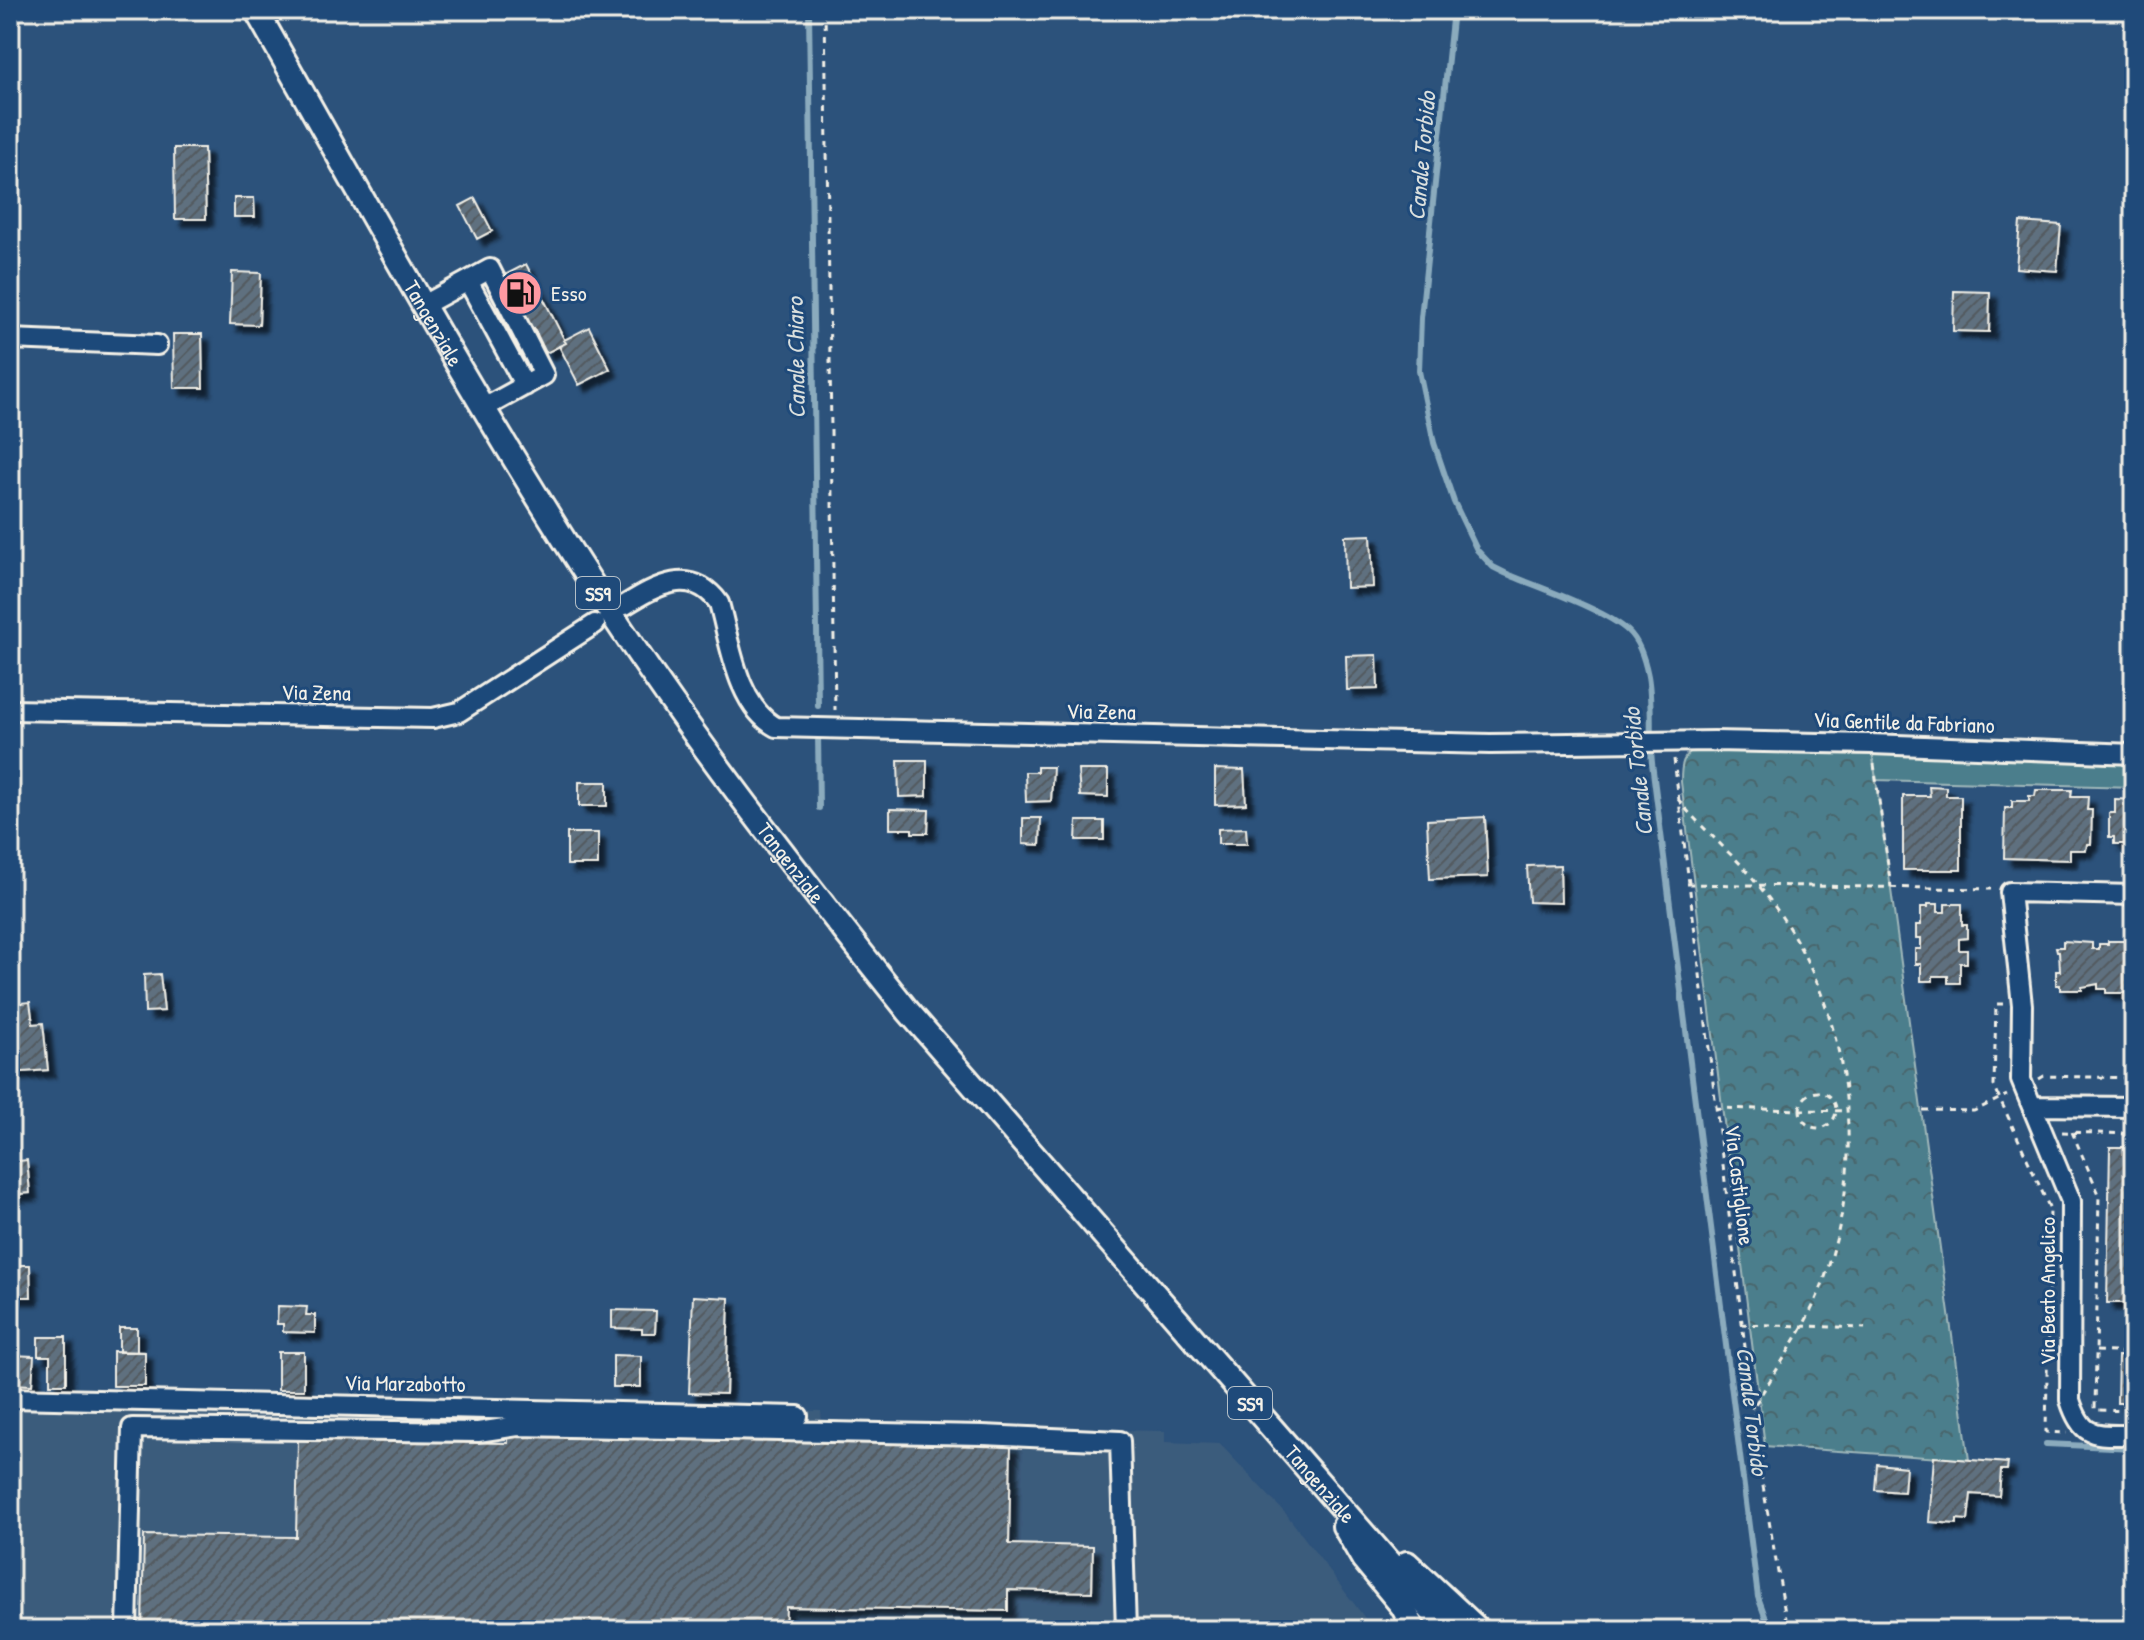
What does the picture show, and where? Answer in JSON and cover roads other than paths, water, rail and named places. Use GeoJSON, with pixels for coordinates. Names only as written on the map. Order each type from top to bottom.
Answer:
{"type":"FeatureCollection","features":[{"type":"Feature","properties":{"kind":"main road","name":"Tangenziale"},"geometry":{"type":"LineString","coordinates":[[256,10],[484,408],[588,578],[670,699],[826,908],[908,1011],[1448,1630]]}},
{"type":"Feature","properties":{"kind":"main road"},"geometry":{"type":"LineString","coordinates":[[1320,1483],[1363,1559],[1402,1606],[1415,1630]]}},
{"type":"Feature","properties":{"kind":"main road"},"geometry":{"type":"LineString","coordinates":[[1320,1483],[1479,1630]]}},
{"type":"Feature","properties":{"kind":"street"},"geometry":{"type":"LineString","coordinates":[[424,305],[490,269],[544,375],[484,408]]}},
{"type":"Feature","properties":{"kind":"street"},"geometry":{"type":"LineString","coordinates":[[10,339],[157,345]]}},
{"type":"Feature","properties":{"kind":"street","name":"Via Zena"},"geometry":{"type":"LineString","coordinates":[[625,605],[665,583],[681,581],[704,589],[719,603],[743,687],[756,712],[776,727],[1490,744],[1673,743]]}},
{"type":"Feature","properties":{"kind":"street","name":"Via Zena"},"geometry":{"type":"LineString","coordinates":[[10,710],[433,718],[459,712],[595,624]]}},
{"type":"Feature","properties":{"kind":"street","name":"Via Gentile da Fabriano"},"geometry":{"type":"LineString","coordinates":[[1673,743],[1871,744],[2134,754]]}},
{"type":"Feature","properties":{"kind":"street","name":"Via Beato Angelico"},"geometry":{"type":"LineString","coordinates":[[2134,895],[2010,892],[2022,1005],[2021,1080],[2071,1201],[2070,1400],[2077,1423],[2095,1434],[2134,1435]]}},
{"type":"Feature","properties":{"kind":"street"},"geometry":{"type":"LineString","coordinates":[[2032,1106],[2134,1107]]}},
{"type":"Feature","properties":{"kind":"street","name":"Via Marzabotto"},"geometry":{"type":"LineString","coordinates":[[10,1398],[798,1416]]}},
{"type":"Feature","properties":{"kind":"street"},"geometry":{"type":"LineString","coordinates":[[127,1630],[132,1428],[478,1432],[518,1426],[1120,1441],[1126,1630]]}},
{"type":"Feature","properties":{"kind":"waterway","name":"Canale Chiaro"},"geometry":{"type":"LineString","coordinates":[[809,10],[818,706]]}},
{"type":"Feature","properties":{"kind":"waterway","name":"Canale Torbido"},"geometry":{"type":"LineString","coordinates":[[1453,10],[1421,318],[1419,371],[1434,443],[1454,502],[1477,550],[1493,567],[1617,623],[1636,641],[1645,664],[1650,698],[1652,763],[1758,1597],[1770,1630]]}},
{"type":"Feature","properties":{"kind":"waterway","name":"Canale Chiaro"},"geometry":{"type":"LineString","coordinates":[[818,734],[819,808]]}},
{"type":"Feature","properties":{"kind":"waterway"},"geometry":{"type":"LineString","coordinates":[[2046,1444],[2134,1448]]}},
{"type":"Feature","properties":{"kind":"place","name":"Esso"},"geometry":{"type":"Point","coordinates":[520,293]}}]}
